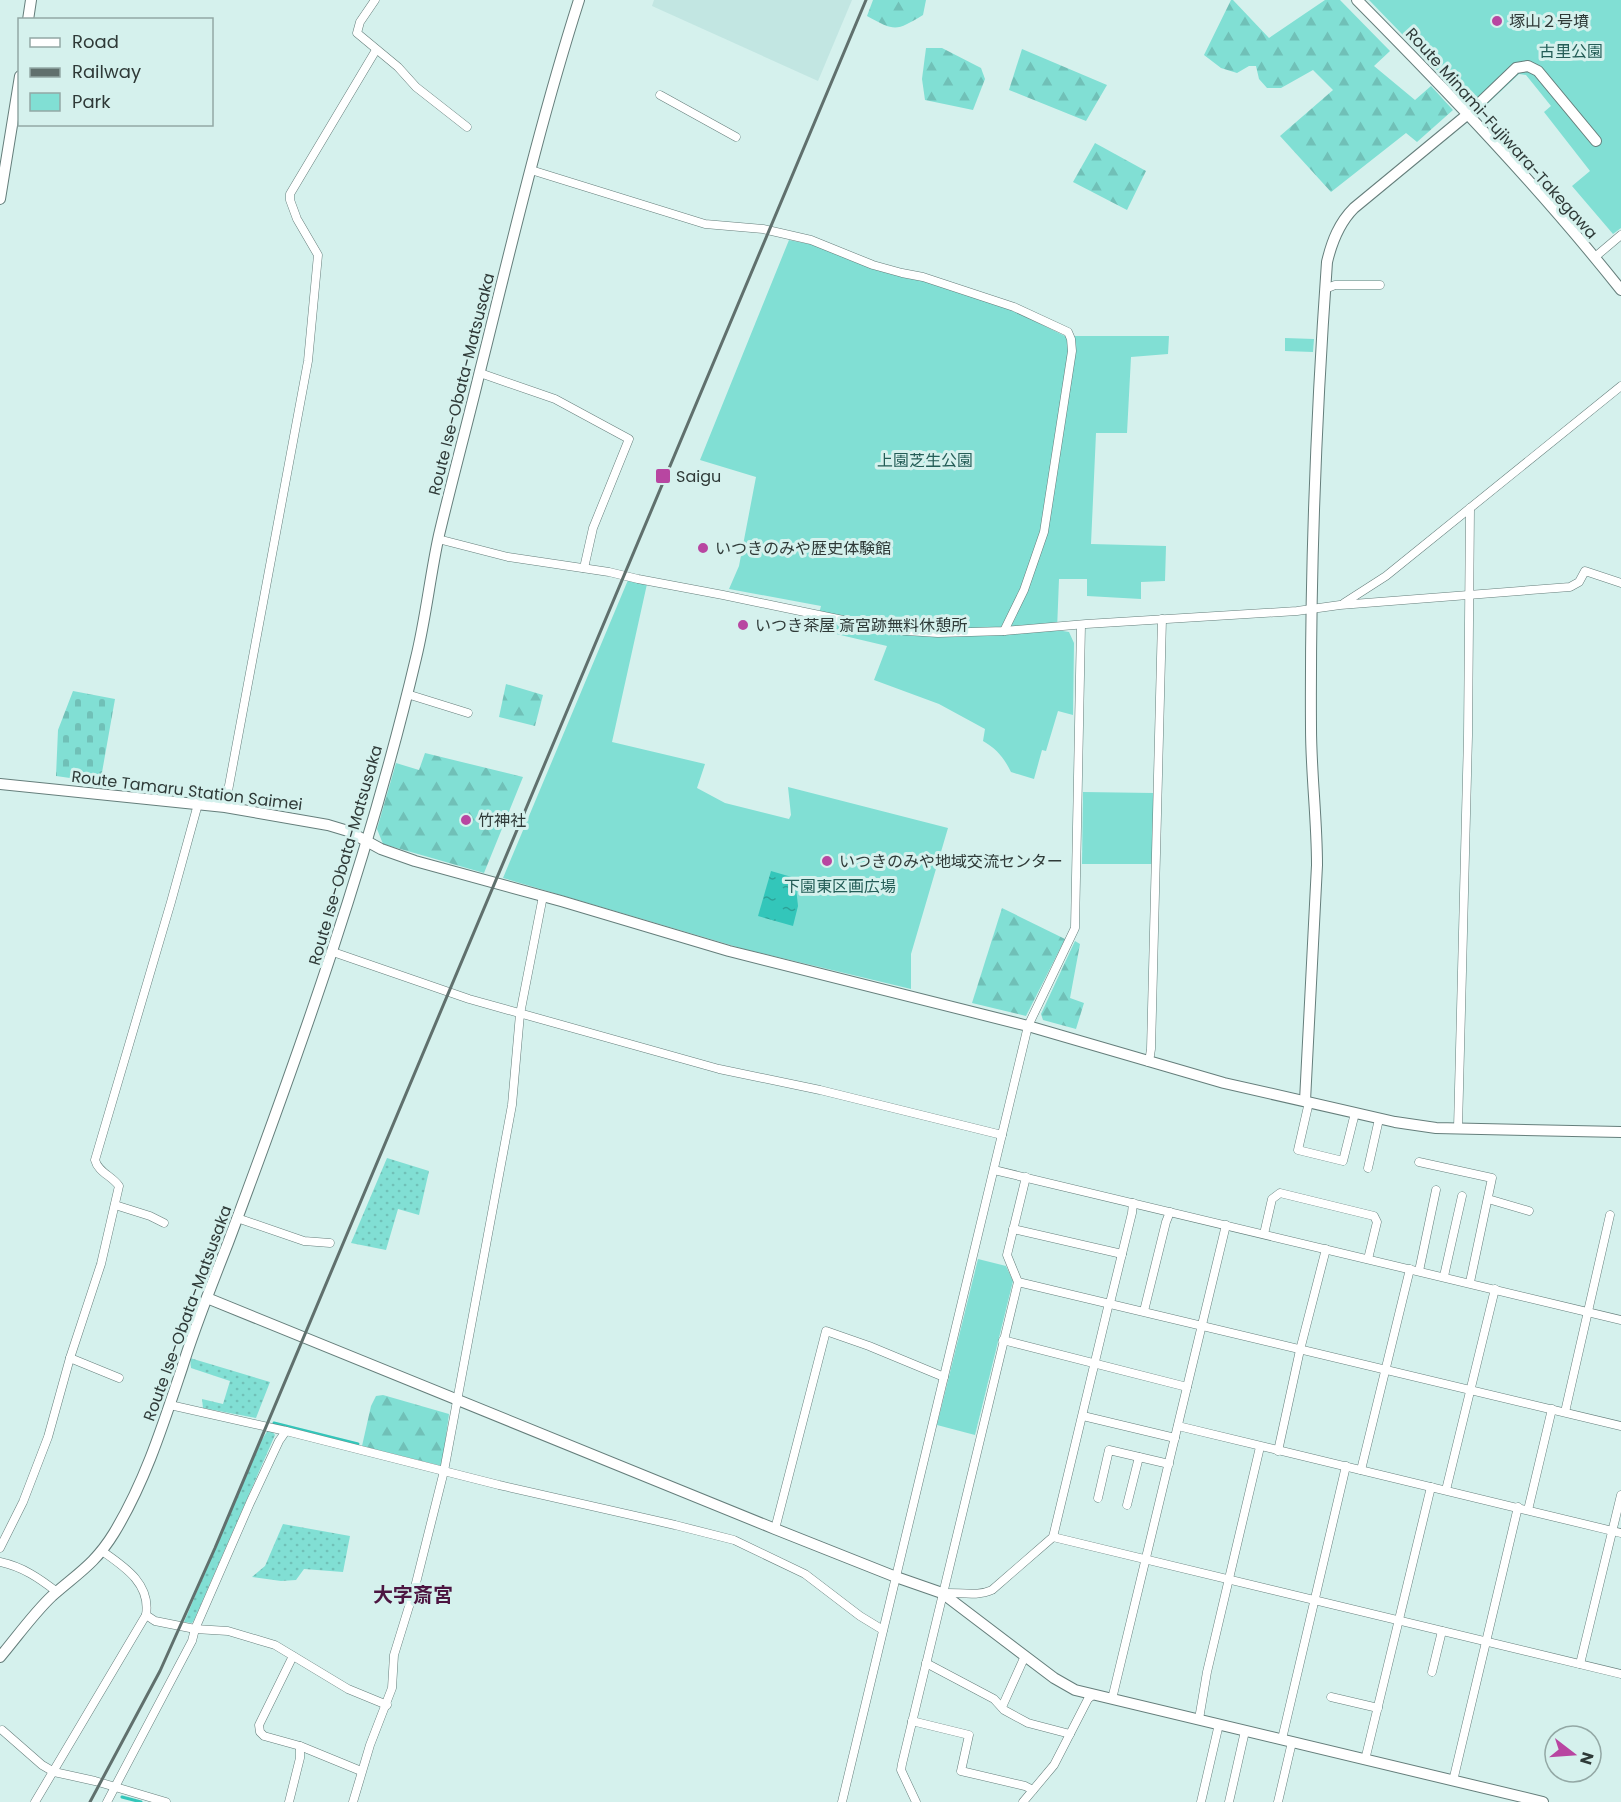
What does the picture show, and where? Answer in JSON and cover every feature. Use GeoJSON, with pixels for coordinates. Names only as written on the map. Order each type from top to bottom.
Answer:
{"type":"FeatureCollection","features":[{"type":"Feature","properties":{"kind":"street"},"geometry":{"type":"LineString","coordinates":[[28,18],[32,0]]}},
{"type":"Feature","properties":{"kind":"street"},"geometry":{"type":"LineString","coordinates":[[375,0],[360,22],[357,33],[398,68],[416,87],[467,128]]}},
{"type":"Feature","properties":{"kind":"street","name":"Route Ise-Obata-Matsusaka"},"geometry":{"type":"LineString","coordinates":[[0,1657],[57,1592],[89,1566],[102,1551],[123,1517],[141,1480],[333,952],[407,694],[423,626],[438,539],[531,170],[564,46],[579,0]]}},
{"type":"Feature","properties":{"kind":"street","name":"Route Minami-Fujiwara-Takegawa"},"geometry":{"type":"LineString","coordinates":[[1357,0],[1468,114],[1595,257],[1621,290]]}},
{"type":"Feature","properties":{"kind":"street"},"geometry":{"type":"LineString","coordinates":[[225,807],[308,360],[318,255],[297,219],[290,194],[376,50]]}},
{"type":"Feature","properties":{"kind":"street"},"geometry":{"type":"LineString","coordinates":[[1355,1113],[1343,1161],[1298,1150],[1307,1101],[1317,864],[1311,730],[1312,608],[1317,430],[1327,262],[1331,244],[1347,216],[1365,198],[1468,114],[1515,68],[1522,66],[1538,70],[1596,141]]}},
{"type":"Feature","properties":{"kind":"street"},"geometry":{"type":"LineString","coordinates":[[0,200],[18,88]]}},
{"type":"Feature","properties":{"kind":"street"},"geometry":{"type":"LineString","coordinates":[[660,95],[736,136]]}},
{"type":"Feature","properties":{"kind":"street"},"geometry":{"type":"LineString","coordinates":[[531,170],[705,224],[763,230],[811,240],[873,265],[923,277],[1014,307],[1068,332],[1072,351],[1044,532],[1024,590],[1004,631]]}},
{"type":"Feature","properties":{"kind":"street"},"geometry":{"type":"LineString","coordinates":[[1595,257],[1621,235]]}},
{"type":"Feature","properties":{"kind":"street"},"geometry":{"type":"LineString","coordinates":[[1325,289],[1335,285],[1380,285]]}},
{"type":"Feature","properties":{"kind":"street"},"geometry":{"type":"LineString","coordinates":[[480,373],[555,399],[629,439],[594,528],[584,568]]}},
{"type":"Feature","properties":{"kind":"street"},"geometry":{"type":"LineString","coordinates":[[1340,605],[1386,576],[1621,386]]}},
{"type":"Feature","properties":{"kind":"street"},"geometry":{"type":"LineString","coordinates":[[1458,1128],[1470,508]]}},
{"type":"Feature","properties":{"kind":"street"},"geometry":{"type":"LineString","coordinates":[[438,539],[508,557],[584,568],[891,630],[938,633],[1004,631],[1297,611],[1340,605],[1570,587],[1579,582],[1585,571],[1621,584]]}},
{"type":"Feature","properties":{"kind":"street"},"geometry":{"type":"LineString","coordinates":[[1149,1062],[1162,619]]}},
{"type":"Feature","properties":{"kind":"street"},"geometry":{"type":"LineString","coordinates":[[842,1802],[1028,1026],[1076,928],[1081,625]]}},
{"type":"Feature","properties":{"kind":"street"},"geometry":{"type":"LineString","coordinates":[[407,694],[468,712]]}},
{"type":"Feature","properties":{"kind":"street","name":"Route Tamaru Station Saimei"},"geometry":{"type":"LineString","coordinates":[[0,784],[273,813],[334,826],[381,849],[415,861],[729,951],[1028,1026],[1224,1083],[1379,1119],[1424,1127],[1621,1132]]}},
{"type":"Feature","properties":{"kind":"street"},"geometry":{"type":"LineString","coordinates":[[0,1548],[23,1502],[48,1437],[70,1358],[101,1264],[118,1186],[96,1166],[95,1160],[198,804]]}},
{"type":"Feature","properties":{"kind":"street"},"geometry":{"type":"LineString","coordinates":[[353,1802],[361,1771],[392,1688],[394,1655],[415,1587],[459,1401],[480,1270],[512,1105],[520,1014],[543,896]]}},
{"type":"Feature","properties":{"kind":"street"},"geometry":{"type":"LineString","coordinates":[[333,952],[469,999],[719,1069],[820,1090],[1002,1135]]}},
{"type":"Feature","properties":{"kind":"street"},"geometry":{"type":"LineString","coordinates":[[1368,1168],[1379,1119]]}},
{"type":"Feature","properties":{"kind":"street"},"geometry":{"type":"LineString","coordinates":[[1419,1162],[1492,1178],[1470,1282]]}},
{"type":"Feature","properties":{"kind":"street"},"geometry":{"type":"LineString","coordinates":[[994,1170],[1470,1282],[1621,1320]]}},
{"type":"Feature","properties":{"kind":"street"},"geometry":{"type":"LineString","coordinates":[[916,1802],[901,1770],[1018,1282],[1007,1255],[1026,1177]]}},
{"type":"Feature","properties":{"kind":"street"},"geometry":{"type":"LineString","coordinates":[[1361,1470],[1436,1190]]}},
{"type":"Feature","properties":{"kind":"street"},"geometry":{"type":"LineString","coordinates":[[1264,1234],[1272,1199],[1280,1193],[1374,1216],[1377,1222],[1368,1259]]}},
{"type":"Feature","properties":{"kind":"street"},"geometry":{"type":"LineString","coordinates":[[1444,1276],[1462,1196]]}},
{"type":"Feature","properties":{"kind":"street"},"geometry":{"type":"LineString","coordinates":[[1488,1199],[1529,1211]]}},
{"type":"Feature","properties":{"kind":"street"},"geometry":{"type":"LineString","coordinates":[[207,1298],[896,1577],[942,1593],[983,1594],[992,1590],[1053,1537],[1132,1213],[1132,1203]]}},
{"type":"Feature","properties":{"kind":"street"},"geometry":{"type":"LineString","coordinates":[[115,1205],[164,1223]]}},
{"type":"Feature","properties":{"kind":"street"},"geometry":{"type":"LineString","coordinates":[[1144,1311],[1170,1212]]}},
{"type":"Feature","properties":{"kind":"street"},"geometry":{"type":"LineString","coordinates":[[1565,1412],[1610,1215]]}},
{"type":"Feature","properties":{"kind":"street"},"geometry":{"type":"LineString","coordinates":[[237,1218],[304,1241],[330,1243]]}},
{"type":"Feature","properties":{"kind":"street"},"geometry":{"type":"LineString","coordinates":[[1112,1699],[1226,1225]]}},
{"type":"Feature","properties":{"kind":"street"},"geometry":{"type":"LineString","coordinates":[[1013,1229],[1122,1254]]}},
{"type":"Feature","properties":{"kind":"street"},"geometry":{"type":"LineString","coordinates":[[1278,1451],[1300,1350],[1326,1249]]}},
{"type":"Feature","properties":{"kind":"street"},"geometry":{"type":"LineString","coordinates":[[1018,1282],[1621,1426]]}},
{"type":"Feature","properties":{"kind":"street"},"geometry":{"type":"LineString","coordinates":[[1446,1490],[1495,1289]]}},
{"type":"Feature","properties":{"kind":"street"},"geometry":{"type":"LineString","coordinates":[[775,1529],[825,1331],[869,1346],[944,1377]]}},
{"type":"Feature","properties":{"kind":"street"},"geometry":{"type":"LineString","coordinates":[[1003,1340],[1187,1387]]}},
{"type":"Feature","properties":{"kind":"street"},"geometry":{"type":"LineString","coordinates":[[70,1358],[119,1378]]}},
{"type":"Feature","properties":{"kind":"street"},"geometry":{"type":"LineString","coordinates":[[170,1405],[286,1431],[740,1542],[805,1574],[860,1616],[883,1630]]}},
{"type":"Feature","properties":{"kind":"street"},"geometry":{"type":"LineString","coordinates":[[1528,1510],[1552,1409]]}},
{"type":"Feature","properties":{"kind":"street"},"geometry":{"type":"LineString","coordinates":[[1083,1416],[1175,1438]]}},
{"type":"Feature","properties":{"kind":"street"},"geometry":{"type":"LineString","coordinates":[[1178,1426],[1617,1532]]}},
{"type":"Feature","properties":{"kind":"street"},"geometry":{"type":"LineString","coordinates":[[107,1802],[117,1787],[192,1641],[195,1629],[269,1462],[286,1431]]}},
{"type":"Feature","properties":{"kind":"street"},"geometry":{"type":"LineString","coordinates":[[1199,1719],[1207,1672],[1260,1447]]}},
{"type":"Feature","properties":{"kind":"street"},"geometry":{"type":"LineString","coordinates":[[1098,1498],[1109,1450],[1169,1464]]}},
{"type":"Feature","properties":{"kind":"street"},"geometry":{"type":"LineString","coordinates":[[1127,1505],[1139,1457]]}},
{"type":"Feature","properties":{"kind":"street"},"geometry":{"type":"LineString","coordinates":[[1278,1802],[1287,1741],[1315,1600],[1346,1466]]}},
{"type":"Feature","properties":{"kind":"street"},"geometry":{"type":"LineString","coordinates":[[1365,1760],[1431,1486]]}},
{"type":"Feature","properties":{"kind":"street"},"geometry":{"type":"LineString","coordinates":[[1580,1664],[1617,1532],[1621,1494]]}},
{"type":"Feature","properties":{"kind":"street"},"geometry":{"type":"LineString","coordinates":[[1453,1781],[1518,1508]]}},
{"type":"Feature","properties":{"kind":"street"},"geometry":{"type":"LineString","coordinates":[[1053,1537],[1621,1674]]}},
{"type":"Feature","properties":{"kind":"street"},"geometry":{"type":"LineString","coordinates":[[35,1802],[146,1615],[146,1594],[141,1586],[119,1563],[102,1551]]}},
{"type":"Feature","properties":{"kind":"street"},"geometry":{"type":"LineString","coordinates":[[0,1562],[14,1565],[34,1575],[57,1592]]}},
{"type":"Feature","properties":{"kind":"street"},"geometry":{"type":"LineString","coordinates":[[942,1593],[1067,1687],[1543,1802]]}},
{"type":"Feature","properties":{"kind":"street"},"geometry":{"type":"LineString","coordinates":[[146,1615],[155,1621],[195,1629],[228,1631],[275,1645],[348,1689],[387,1705]]}},
{"type":"Feature","properties":{"kind":"street"},"geometry":{"type":"LineString","coordinates":[[1432,1672],[1442,1631]]}},
{"type":"Feature","properties":{"kind":"street"},"geometry":{"type":"LineString","coordinates":[[293,1656],[259,1725],[260,1732],[264,1736],[300,1746],[361,1771]]}},
{"type":"Feature","properties":{"kind":"street"},"geometry":{"type":"LineString","coordinates":[[1002,1707],[1025,1656]]}},
{"type":"Feature","properties":{"kind":"street"},"geometry":{"type":"LineString","coordinates":[[926,1663],[994,1699],[1004,1710],[1028,1723],[1070,1734]]}},
{"type":"Feature","properties":{"kind":"street"},"geometry":{"type":"LineString","coordinates":[[1023,1802],[1054,1765],[1088,1699],[1093,1695]]}},
{"type":"Feature","properties":{"kind":"street"},"geometry":{"type":"LineString","coordinates":[[1331,1697],[1378,1708]]}},
{"type":"Feature","properties":{"kind":"street"},"geometry":{"type":"LineString","coordinates":[[912,1721],[969,1735],[961,1771],[1025,1786],[1033,1791]]}},
{"type":"Feature","properties":{"kind":"street"},"geometry":{"type":"LineString","coordinates":[[1201,1802],[1220,1724]]}},
{"type":"Feature","properties":{"kind":"street"},"geometry":{"type":"LineString","coordinates":[[2,1730],[42,1765],[54,1772],[117,1787],[166,1802]]}},
{"type":"Feature","properties":{"kind":"street"},"geometry":{"type":"LineString","coordinates":[[1229,1802],[1245,1731]]}},
{"type":"Feature","properties":{"kind":"street"},"geometry":{"type":"LineString","coordinates":[[289,1802],[300,1758],[300,1746]]}},
{"type":"Feature","properties":{"kind":"shaded area"},"geometry":{"type":"Polygon","coordinates":[[[654,0],[852,0],[818,81],[652,6],[654,0]]]}},
{"type":"Feature","properties":{"kind":"green space"},"geometry":{"type":"Polygon","coordinates":[[[873,0],[926,0],[923,15],[896,28],[884,25],[867,16],[873,0]]]}},
{"type":"Feature","properties":{"kind":"green space"},"geometry":{"type":"Polygon","coordinates":[[[1231,0],[1269,38],[1325,0],[1340,0],[1390,51],[1374,66],[1415,100],[1431,86],[1453,110],[1417,142],[1406,133],[1331,192],[1280,136],[1333,90],[1313,70],[1281,88],[1267,88],[1259,79],[1256,66],[1249,66],[1237,73],[1221,68],[1204,55],[1231,0]]]}},
{"type":"Feature","properties":{"kind":"green space","name":"古里公園"},"geometry":{"type":"Polygon","coordinates":[[[1369,0],[1621,0],[1621,228],[1613,234],[1572,186],[1590,171],[1544,112],[1551,106],[1526,75],[1519,74],[1483,108],[1475,101],[1467,101],[1369,0]]]}},
{"type":"Feature","properties":{"kind":"green space"},"geometry":{"type":"Polygon","coordinates":[[[926,48],[942,48],[981,68],[985,79],[973,110],[925,100],[922,79],[926,48]]]}},
{"type":"Feature","properties":{"kind":"green space"},"geometry":{"type":"Polygon","coordinates":[[[1022,49],[1107,85],[1086,121],[1009,90],[1022,49]]]}},
{"type":"Feature","properties":{"kind":"green space"},"geometry":{"type":"Polygon","coordinates":[[[1095,143],[1146,171],[1127,210],[1073,182],[1095,143]]]}},
{"type":"Feature","properties":{"kind":"green space","name":"上園芝生公園"},"geometry":{"type":"Polygon","coordinates":[[[789,240],[819,246],[892,274],[923,280],[1012,310],[1065,336],[1169,336],[1168,354],[1131,357],[1127,433],[1096,433],[1091,544],[1166,546],[1165,581],[1141,582],[1141,599],[1087,596],[1087,579],[1059,579],[1057,630],[1069,632],[1074,643],[1073,715],[1058,711],[1046,751],[1042,750],[1034,779],[1011,772],[1000,754],[983,741],[985,729],[939,704],[874,680],[887,646],[815,629],[821,606],[729,589],[739,566],[756,477],[700,460],[789,240]]]}},
{"type":"Feature","properties":{"kind":"green space"},"geometry":{"type":"Polygon","coordinates":[[[1285,338],[1314,339],[1313,352],[1285,351],[1285,338]]]}},
{"type":"Feature","properties":{"kind":"green space","name":"下園東区画広場"},"geometry":{"type":"Polygon","coordinates":[[[628,580],[647,584],[612,742],[705,764],[697,788],[725,803],[789,819],[791,815],[788,787],[948,828],[911,954],[911,989],[744,949],[503,878],[628,580]]]}},
{"type":"Feature","properties":{"kind":"green space"},"geometry":{"type":"Polygon","coordinates":[[[506,684],[543,695],[535,726],[499,717],[506,684]]]}},
{"type":"Feature","properties":{"kind":"green space"},"geometry":{"type":"Polygon","coordinates":[[[73,691],[115,699],[101,778],[74,774],[70,778],[56,776],[58,730],[73,691]]]}},
{"type":"Feature","properties":{"kind":"green space"},"geometry":{"type":"Polygon","coordinates":[[[425,753],[523,777],[484,873],[383,844],[377,829],[396,763],[419,770],[425,753]]]}},
{"type":"Feature","properties":{"kind":"green space"},"geometry":{"type":"Polygon","coordinates":[[[1083,792],[1154,793],[1152,864],[1082,864],[1083,792]]]}},
{"type":"Feature","properties":{"kind":"green space"},"geometry":{"type":"Polygon","coordinates":[[[1002,908],[1065,939],[1026,1016],[972,1003],[1002,908]]]}},
{"type":"Feature","properties":{"kind":"green space"},"geometry":{"type":"Polygon","coordinates":[[[1075,941],[1080,944],[1070,998],[1084,1003],[1076,1029],[1043,1020],[1041,1014],[1075,941]]]}},
{"type":"Feature","properties":{"kind":"green space"},"geometry":{"type":"Polygon","coordinates":[[[387,1158],[429,1171],[419,1215],[398,1209],[386,1250],[351,1243],[387,1158]]]}},
{"type":"Feature","properties":{"kind":"green space"},"geometry":{"type":"Polygon","coordinates":[[[978,1259],[1006,1266],[1013,1281],[975,1435],[937,1425],[978,1259]]]}},
{"type":"Feature","properties":{"kind":"green space"},"geometry":{"type":"Polygon","coordinates":[[[190,1358],[270,1382],[256,1418],[203,1408],[202,1399],[223,1404],[230,1381],[191,1368],[190,1358]]]}},
{"type":"Feature","properties":{"kind":"green space"},"geometry":{"type":"Polygon","coordinates":[[[383,1395],[449,1414],[442,1466],[362,1446],[371,1406],[376,1396],[383,1395]]]}},
{"type":"Feature","properties":{"kind":"green space"},"geometry":{"type":"Polygon","coordinates":[[[268,1430],[275,1435],[194,1620],[192,1623],[184,1622],[261,1441],[268,1430]]]}},
{"type":"Feature","properties":{"kind":"green space"},"geometry":{"type":"Polygon","coordinates":[[[283,1524],[350,1536],[343,1572],[304,1569],[296,1580],[281,1581],[252,1577],[265,1566],[283,1524]]]}},
{"type":"Feature","properties":{"kind":"water"},"geometry":{"type":"Polygon","coordinates":[[[771,871],[795,878],[798,906],[793,926],[758,916],[771,871]]]}},
{"type":"Feature","properties":{"kind":"waterway"},"geometry":{"type":"LineString","coordinates":[[274,1423],[358,1444]]}},
{"type":"Feature","properties":{"kind":"waterway"},"geometry":{"type":"LineString","coordinates":[[122,1797],[141,1802]]}},
{"type":"Feature","properties":{"kind":"railway"},"geometry":{"type":"LineString","coordinates":[[90,1802],[160,1671],[215,1548],[866,0]]}},
{"type":"Feature","properties":{"kind":"place","name":"塚山２号墳"},"geometry":{"type":"Point","coordinates":[1497,21]}},
{"type":"Feature","properties":{"kind":"place","name":"Saigu"},"geometry":{"type":"Point","coordinates":[663,476]}},
{"type":"Feature","properties":{"kind":"place","name":"いつきのみや歴史体験館"},"geometry":{"type":"Point","coordinates":[703,548]}},
{"type":"Feature","properties":{"kind":"place","name":"いつき茶屋 斎宮跡無料休憩所"},"geometry":{"type":"Point","coordinates":[743,625]}},
{"type":"Feature","properties":{"kind":"place","name":"竹神社"},"geometry":{"type":"Point","coordinates":[466,820]}},
{"type":"Feature","properties":{"kind":"place","name":"いつきのみや地域交流センター"},"geometry":{"type":"Point","coordinates":[827,861]}},
{"type":"Feature","properties":{"kind":"district","name":"大字斎宮"},"geometry":{"type":"Point","coordinates":[413,1595]}}]}
